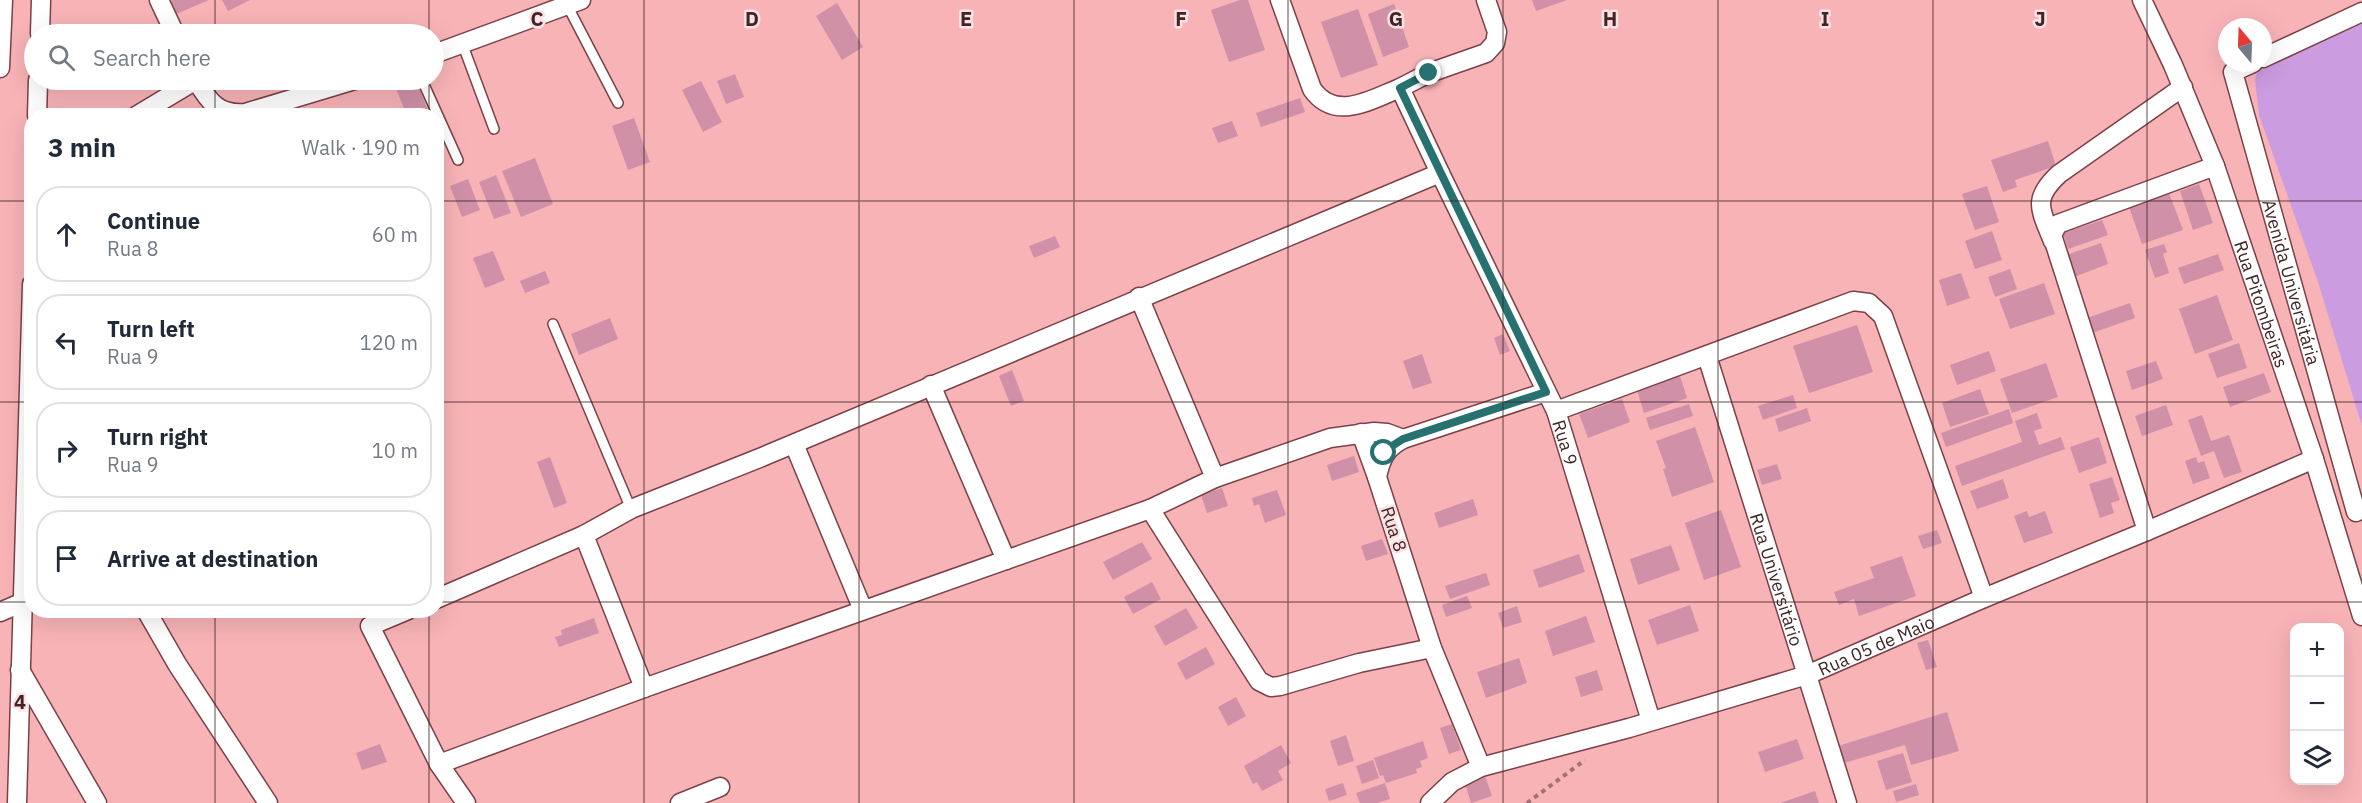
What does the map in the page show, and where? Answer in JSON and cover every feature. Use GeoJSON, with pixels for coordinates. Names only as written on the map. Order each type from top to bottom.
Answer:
{"type":"FeatureCollection","features":[{"type":"Feature","properties":{"kind":"street"},"geometry":{"type":"LineString","coordinates":[[0,68],[3,0]]}},
{"type":"Feature","properties":{"kind":"street"},"geometry":{"type":"LineString","coordinates":[[40,24],[41,0]]}},
{"type":"Feature","properties":{"kind":"street"},"geometry":{"type":"LineString","coordinates":[[159,0],[170,24]]}},
{"type":"Feature","properties":{"kind":"street"},"geometry":{"type":"LineString","coordinates":[[1281,0],[1312,89],[1318,98],[1328,105],[1340,108],[1370,100],[1429,73],[1486,53],[1495,43],[1497,32],[1486,0]]}},
{"type":"Feature","properties":{"kind":"street","name":"Rua Pitombeiras"},"geometry":{"type":"LineString","coordinates":[[2142,0],[2183,87],[2215,166],[2314,459],[2362,616]]}},
{"type":"Feature","properties":{"kind":"street"},"geometry":{"type":"LineString","coordinates":[[444,50],[574,2]]}},
{"type":"Feature","properties":{"kind":"street"},"geometry":{"type":"LineString","coordinates":[[2272,54],[2362,12]]}},
{"type":"Feature","properties":{"kind":"street","name":"Avenida Universitária"},"geometry":{"type":"LineString","coordinates":[[2233,72],[2356,512]]}},
{"type":"Feature","properties":{"kind":"street"},"geometry":{"type":"LineString","coordinates":[[2147,531],[2040,204],[2047,185],[2059,174],[2183,87]]}},
{"type":"Feature","properties":{"kind":"street","name":"Rua 9"},"geometry":{"type":"LineString","coordinates":[[1400,88],[1556,411],[1652,721]]}},
{"type":"Feature","properties":{"kind":"street"},"geometry":{"type":"LineString","coordinates":[[37,108],[38,90]]}},
{"type":"Feature","properties":{"kind":"street"},"geometry":{"type":"LineString","coordinates":[[149,108],[179,90]]}},
{"type":"Feature","properties":{"kind":"street"},"geometry":{"type":"LineString","coordinates":[[200,90],[207,108]]}},
{"type":"Feature","properties":{"kind":"street"},"geometry":{"type":"LineString","coordinates":[[262,108],[322,90]]}},
{"type":"Feature","properties":{"kind":"street"},"geometry":{"type":"LineString","coordinates":[[2053,241],[2053,231],[2058,224],[2215,166]]}},
{"type":"Feature","properties":{"kind":"street"},"geometry":{"type":"LineString","coordinates":[[444,596],[584,535],[631,509],[794,444],[1139,297],[1315,227],[1440,173]]}},
{"type":"Feature","properties":{"kind":"street"},"geometry":{"type":"LineString","coordinates":[[1139,297],[1215,478]]}},
{"type":"Feature","properties":{"kind":"street"},"geometry":{"type":"LineString","coordinates":[[1556,411],[1853,301],[1863,301],[1876,307],[1883,316],[1984,598]]}},
{"type":"Feature","properties":{"kind":"street","name":"Rua Universitário"},"geometry":{"type":"LineString","coordinates":[[1707,356],[1847,803]]}},
{"type":"Feature","properties":{"kind":"street"},"geometry":{"type":"LineString","coordinates":[[931,385],[1006,560]]}},
{"type":"Feature","properties":{"kind":"street"},"geometry":{"type":"LineString","coordinates":[[1377,477],[1384,453],[1403,439],[1546,392]]}},
{"type":"Feature","properties":{"kind":"street"},"geometry":{"type":"LineString","coordinates":[[439,764],[644,688],[1150,509],[1215,478],[1330,438],[1361,433],[1387,433],[1403,439]]}},
{"type":"Feature","properties":{"kind":"street","name":"Rua 8"},"geometry":{"type":"LineString","coordinates":[[1361,433],[1432,648],[1481,766]]}},
{"type":"Feature","properties":{"kind":"street"},"geometry":{"type":"LineString","coordinates":[[794,444],[863,610]]}},
{"type":"Feature","properties":{"kind":"street","name":"Rua 05 de Maio"},"geometry":{"type":"LineString","coordinates":[[1430,803],[1452,782],[1481,766],[1652,721],[1807,675],[2314,459]]}},
{"type":"Feature","properties":{"kind":"street"},"geometry":{"type":"LineString","coordinates":[[1150,509],[1264,686],[1280,686],[1359,663],[1432,648]]}},
{"type":"Feature","properties":{"kind":"street"},"geometry":{"type":"LineString","coordinates":[[17,803],[24,532]]}},
{"type":"Feature","properties":{"kind":"street"},"geometry":{"type":"LineString","coordinates":[[584,535],[644,688]]}},
{"type":"Feature","properties":{"kind":"street"},"geometry":{"type":"LineString","coordinates":[[0,612],[21,603]]}},
{"type":"Feature","properties":{"kind":"street"},"geometry":{"type":"LineString","coordinates":[[151,618],[177,664],[268,803]]}},
{"type":"Feature","properties":{"kind":"street"},"geometry":{"type":"LineString","coordinates":[[369,618],[439,764],[466,803]]}},
{"type":"Feature","properties":{"kind":"street"},"geometry":{"type":"LineString","coordinates":[[19,669],[97,803]]}},
{"type":"Feature","properties":{"kind":"street"},"geometry":{"type":"LineString","coordinates":[[680,803],[720,787]]}},
{"type":"Feature","properties":{"kind":"lane"},"geometry":{"type":"LineString","coordinates":[[574,2],[618,104]]}},
{"type":"Feature","properties":{"kind":"lane"},"geometry":{"type":"LineString","coordinates":[[462,44],[494,129]]}},
{"type":"Feature","properties":{"kind":"lane"},"geometry":{"type":"LineString","coordinates":[[428,90],[436,108]]}},
{"type":"Feature","properties":{"kind":"lane"},"geometry":{"type":"LineString","coordinates":[[444,127],[459,160]]}},
{"type":"Feature","properties":{"kind":"lane"},"geometry":{"type":"LineString","coordinates":[[553,324],[631,509]]}},
{"type":"Feature","properties":{"kind":"path"},"geometry":{"type":"LineString","coordinates":[[1527,803],[1589,757]]}},
{"type":"Feature","properties":{"kind":"shaded area"},"geometry":{"type":"Polygon","coordinates":[[[2362,9],[2362,426],[2318,282],[2259,115],[2255,79],[2258,72],[2272,72],[2272,57],[2362,9]]]}},
{"type":"Feature","properties":{"kind":"building"},"geometry":{"type":"Polygon","coordinates":[[[209,0],[176,14],[170,1],[209,0]]]}},
{"type":"Feature","properties":{"kind":"building"},"geometry":{"type":"Polygon","coordinates":[[[222,0],[250,0],[228,11],[222,0]]]}},
{"type":"Feature","properties":{"kind":"building"},"geometry":{"type":"Polygon","coordinates":[[[1240,0],[1248,0],[1265,50],[1229,62],[1211,10],[1240,0]]]}},
{"type":"Feature","properties":{"kind":"building"},"geometry":{"type":"Polygon","coordinates":[[[1532,0],[1567,0],[1536,11],[1532,0]]]}},
{"type":"Feature","properties":{"kind":"building"},"geometry":{"type":"Polygon","coordinates":[[[837,3],[863,47],[842,60],[816,16],[837,3]]]}},
{"type":"Feature","properties":{"kind":"building"},"geometry":{"type":"Polygon","coordinates":[[[1394,4],[1409,47],[1383,57],[1368,14],[1394,4]]]}},
{"type":"Feature","properties":{"kind":"building"},"geometry":{"type":"Polygon","coordinates":[[[1358,9],[1378,65],[1341,78],[1321,22],[1358,9]]]}},
{"type":"Feature","properties":{"kind":"building"},"geometry":{"type":"Polygon","coordinates":[[[735,74],[744,97],[726,104],[717,81],[735,74]]]}},
{"type":"Feature","properties":{"kind":"building"},"geometry":{"type":"Polygon","coordinates":[[[701,81],[722,122],[703,132],[682,90],[701,81]]]}},
{"type":"Feature","properties":{"kind":"building"},"geometry":{"type":"Polygon","coordinates":[[[397,90],[420,90],[427,108],[404,108],[397,90]]]}},
{"type":"Feature","properties":{"kind":"building"},"geometry":{"type":"Polygon","coordinates":[[[1300,98],[1305,112],[1261,127],[1256,113],[1300,98]]]}},
{"type":"Feature","properties":{"kind":"building"},"geometry":{"type":"Polygon","coordinates":[[[634,118],[650,162],[628,170],[612,126],[634,118]]]}},
{"type":"Feature","properties":{"kind":"building"},"geometry":{"type":"Polygon","coordinates":[[[1232,121],[1238,136],[1218,143],[1212,128],[1232,121]]]}},
{"type":"Feature","properties":{"kind":"building"},"geometry":{"type":"Polygon","coordinates":[[[2048,141],[2056,166],[2015,180],[2017,187],[2003,192],[1991,160],[2048,141]]]}},
{"type":"Feature","properties":{"kind":"building"},"geometry":{"type":"Polygon","coordinates":[[[535,158],[553,204],[521,217],[502,171],[535,158]]]}},
{"type":"Feature","properties":{"kind":"building"},"geometry":{"type":"Polygon","coordinates":[[[496,175],[511,213],[494,219],[479,182],[496,175]]]}},
{"type":"Feature","properties":{"kind":"building"},"geometry":{"type":"Polygon","coordinates":[[[468,179],[480,210],[462,217],[450,186],[468,179]]]}},
{"type":"Feature","properties":{"kind":"building"},"geometry":{"type":"Polygon","coordinates":[[[2199,184],[2213,223],[2193,230],[2180,191],[2199,184]]]}},
{"type":"Feature","properties":{"kind":"building"},"geometry":{"type":"Polygon","coordinates":[[[1987,186],[1999,222],[1975,230],[1962,194],[1987,186]]]}},
{"type":"Feature","properties":{"kind":"building"},"geometry":{"type":"Polygon","coordinates":[[[2169,193],[2183,230],[2142,244],[2129,207],[2169,193]]]}},
{"type":"Feature","properties":{"kind":"building"},"geometry":{"type":"Polygon","coordinates":[[[2102,220],[2108,235],[2068,249],[2063,233],[2102,220]]]}},
{"type":"Feature","properties":{"kind":"building"},"geometry":{"type":"Polygon","coordinates":[[[1992,231],[2002,260],[1975,269],[1965,241],[1992,231]]]}},
{"type":"Feature","properties":{"kind":"building"},"geometry":{"type":"Polygon","coordinates":[[[1055,236],[1060,247],[1034,258],[1029,246],[1055,236]]]}},
{"type":"Feature","properties":{"kind":"building"},"geometry":{"type":"Polygon","coordinates":[[[2101,243],[2108,264],[2074,277],[2066,255],[2101,243]]]}},
{"type":"Feature","properties":{"kind":"building"},"geometry":{"type":"Polygon","coordinates":[[[2164,244],[2167,252],[2163,254],[2169,273],[2155,278],[2145,250],[2164,244]]]}},
{"type":"Feature","properties":{"kind":"building"},"geometry":{"type":"Polygon","coordinates":[[[493,251],[505,280],[485,288],[473,258],[493,251]]]}},
{"type":"Feature","properties":{"kind":"building"},"geometry":{"type":"Polygon","coordinates":[[[2218,254],[2224,270],[2184,284],[2178,268],[2218,254]]]}},
{"type":"Feature","properties":{"kind":"building"},"geometry":{"type":"Polygon","coordinates":[[[2010,269],[2017,289],[1995,297],[1988,277],[2010,269]]]}},
{"type":"Feature","properties":{"kind":"building"},"geometry":{"type":"Polygon","coordinates":[[[545,271],[550,283],[525,293],[520,281],[545,271]]]}},
{"type":"Feature","properties":{"kind":"building"},"geometry":{"type":"Polygon","coordinates":[[[1961,273],[1970,298],[1947,306],[1939,280],[1961,273]]]}},
{"type":"Feature","properties":{"kind":"building"},"geometry":{"type":"Polygon","coordinates":[[[2044,283],[2055,314],[2010,329],[1999,299],[2044,283]]]}},
{"type":"Feature","properties":{"kind":"building"},"geometry":{"type":"Polygon","coordinates":[[[2217,295],[2233,340],[2195,354],[2179,309],[2217,295]]]}},
{"type":"Feature","properties":{"kind":"building"},"geometry":{"type":"Polygon","coordinates":[[[2130,303],[2135,318],[2092,333],[2087,318],[2130,303]]]}},
{"type":"Feature","properties":{"kind":"building"},"geometry":{"type":"Polygon","coordinates":[[[610,318],[618,339],[579,355],[571,334],[610,318]]]}},
{"type":"Feature","properties":{"kind":"building"},"geometry":{"type":"Polygon","coordinates":[[[1857,325],[1873,372],[1809,393],[1793,346],[1857,325]]]}},
{"type":"Feature","properties":{"kind":"building"},"geometry":{"type":"Polygon","coordinates":[[[1503,334],[1510,351],[1500,355],[1494,338],[1503,334]]]}},
{"type":"Feature","properties":{"kind":"building"},"geometry":{"type":"Polygon","coordinates":[[[2239,343],[2247,368],[2217,378],[2208,354],[2239,343]]]}},
{"type":"Feature","properties":{"kind":"building"},"geometry":{"type":"Polygon","coordinates":[[[1989,351],[1996,371],[1957,385],[1950,365],[1989,351]]]}},
{"type":"Feature","properties":{"kind":"building"},"geometry":{"type":"Polygon","coordinates":[[[1422,354],[1432,383],[1413,389],[1403,361],[1422,354]]]}},
{"type":"Feature","properties":{"kind":"building"},"geometry":{"type":"Polygon","coordinates":[[[2156,361],[2163,379],[2132,390],[2126,371],[2156,361]]]}},
{"type":"Feature","properties":{"kind":"building"},"geometry":{"type":"Polygon","coordinates":[[[2046,363],[2058,397],[2012,413],[2000,379],[2046,363]]]}},
{"type":"Feature","properties":{"kind":"building"},"geometry":{"type":"Polygon","coordinates":[[[1012,370],[1024,401],[1011,406],[999,376],[1012,370]]]}},
{"type":"Feature","properties":{"kind":"building"},"geometry":{"type":"Polygon","coordinates":[[[2264,373],[2271,392],[2230,407],[2223,387],[2264,373]]]}},
{"type":"Feature","properties":{"kind":"building"},"geometry":{"type":"Polygon","coordinates":[[[1680,376],[1687,398],[1644,413],[1637,390],[1680,376]]]}},
{"type":"Feature","properties":{"kind":"building"},"geometry":{"type":"Polygon","coordinates":[[[1980,389],[1989,414],[1950,427],[1942,403],[1980,389]]]}},
{"type":"Feature","properties":{"kind":"building"},"geometry":{"type":"Polygon","coordinates":[[[1793,395],[1797,408],[1763,420],[1758,406],[1793,395]]]}},
{"type":"Feature","properties":{"kind":"building"},"geometry":{"type":"Polygon","coordinates":[[[1622,399],[1630,422],[1588,438],[1579,414],[1622,399]]]}},
{"type":"Feature","properties":{"kind":"building"},"geometry":{"type":"Polygon","coordinates":[[[1689,404],[1693,416],[1650,430],[1646,418],[1689,404]]]}},
{"type":"Feature","properties":{"kind":"building"},"geometry":{"type":"Polygon","coordinates":[[[2166,405],[2173,425],[2142,436],[2135,416],[2166,405]]]}},
{"type":"Feature","properties":{"kind":"building"},"geometry":{"type":"Polygon","coordinates":[[[1807,408],[1811,421],[1779,432],[1775,419],[1807,408]]]}},
{"type":"Feature","properties":{"kind":"building"},"geometry":{"type":"Polygon","coordinates":[[[2009,409],[2013,423],[1946,447],[1941,433],[2009,409]]]}},
{"type":"Feature","properties":{"kind":"building"},"geometry":{"type":"Polygon","coordinates":[[[2037,413],[2042,428],[2034,431],[2039,445],[2061,437],[2065,449],[1962,486],[1955,466],[2022,442],[2015,421],[2037,413]]]}},
{"type":"Feature","properties":{"kind":"building"},"geometry":{"type":"Polygon","coordinates":[[[2202,415],[2211,441],[2229,435],[2242,472],[2224,478],[2214,451],[2201,456],[2188,420],[2202,415]]]}},
{"type":"Feature","properties":{"kind":"building"},"geometry":{"type":"Polygon","coordinates":[[[1695,427],[1714,482],[1672,497],[1663,469],[1666,468],[1656,441],[1695,427]]]}},
{"type":"Feature","properties":{"kind":"building"},"geometry":{"type":"Polygon","coordinates":[[[2099,437],[2107,463],[2079,473],[2070,447],[2099,437]]]}},
{"type":"Feature","properties":{"kind":"building"},"geometry":{"type":"Polygon","coordinates":[[[1354,456],[1359,472],[1332,481],[1327,465],[1354,456]]]}},
{"type":"Feature","properties":{"kind":"building"},"geometry":{"type":"Polygon","coordinates":[[[550,457],[567,503],[554,508],[537,462],[550,457]]]}},
{"type":"Feature","properties":{"kind":"building"},"geometry":{"type":"Polygon","coordinates":[[[2196,457],[2198,463],[2204,461],[2210,478],[2193,484],[2185,461],[2196,457]]]}},
{"type":"Feature","properties":{"kind":"building"},"geometry":{"type":"Polygon","coordinates":[[[1777,464],[1782,479],[1762,485],[1757,470],[1777,464]]]}},
{"type":"Feature","properties":{"kind":"building"},"geometry":{"type":"Polygon","coordinates":[[[2112,477],[2120,500],[2111,503],[2114,513],[2100,518],[2089,484],[2112,477]]]}},
{"type":"Feature","properties":{"kind":"building"},"geometry":{"type":"Polygon","coordinates":[[[2003,479],[2009,498],[1977,509],[1970,491],[2003,479]]]}},
{"type":"Feature","properties":{"kind":"building"},"geometry":{"type":"Polygon","coordinates":[[[1222,488],[1228,506],[1207,513],[1201,495],[1222,488]]]}},
{"type":"Feature","properties":{"kind":"building"},"geometry":{"type":"Polygon","coordinates":[[[1277,490],[1286,515],[1265,523],[1259,504],[1254,506],[1252,498],[1277,490]]]}},
{"type":"Feature","properties":{"kind":"building"},"geometry":{"type":"Polygon","coordinates":[[[1473,499],[1478,515],[1439,528],[1434,513],[1473,499]]]}},
{"type":"Feature","properties":{"kind":"building"},"geometry":{"type":"Polygon","coordinates":[[[1721,510],[1741,567],[1704,580],[1685,523],[1721,510]]]}},
{"type":"Feature","properties":{"kind":"building"},"geometry":{"type":"Polygon","coordinates":[[[2027,511],[2029,517],[2045,511],[2053,533],[2024,543],[2014,516],[2027,511]]]}},
{"type":"Feature","properties":{"kind":"building"},"geometry":{"type":"Polygon","coordinates":[[[1937,530],[1942,543],[1923,549],[1918,536],[1937,530]]]}},
{"type":"Feature","properties":{"kind":"building"},"geometry":{"type":"Polygon","coordinates":[[[1382,539],[1388,554],[1366,561],[1361,546],[1382,539]]]}},
{"type":"Feature","properties":{"kind":"building"},"geometry":{"type":"Polygon","coordinates":[[[1142,542],[1152,559],[1113,580],[1103,562],[1142,542]]]}},
{"type":"Feature","properties":{"kind":"building"},"geometry":{"type":"Polygon","coordinates":[[[1671,545],[1680,570],[1638,585],[1630,559],[1671,545]]]}},
{"type":"Feature","properties":{"kind":"building"},"geometry":{"type":"Polygon","coordinates":[[[1579,554],[1585,572],[1539,588],[1533,570],[1579,554]]]}},
{"type":"Feature","properties":{"kind":"building"},"geometry":{"type":"Polygon","coordinates":[[[1902,556],[1916,596],[1859,616],[1854,599],[1839,605],[1834,592],[1874,578],[1870,567],[1902,556]]]}},
{"type":"Feature","properties":{"kind":"building"},"geometry":{"type":"Polygon","coordinates":[[[1486,573],[1490,585],[1450,599],[1445,586],[1486,573]]]}},
{"type":"Feature","properties":{"kind":"building"},"geometry":{"type":"Polygon","coordinates":[[[1152,582],[1161,599],[1133,614],[1124,597],[1152,582]]]}},
{"type":"Feature","properties":{"kind":"building"},"geometry":{"type":"Polygon","coordinates":[[[1467,596],[1472,608],[1446,617],[1442,605],[1467,596]]]}},
{"type":"Feature","properties":{"kind":"building"},"geometry":{"type":"Polygon","coordinates":[[[1690,605],[1699,631],[1657,645],[1648,620],[1690,605]]]}},
{"type":"Feature","properties":{"kind":"building"},"geometry":{"type":"Polygon","coordinates":[[[1517,606],[1522,622],[1503,628],[1498,613],[1517,606]]]}},
{"type":"Feature","properties":{"kind":"building"},"geometry":{"type":"Polygon","coordinates":[[[1186,608],[1198,628],[1165,646],[1154,626],[1186,608]]]}},
{"type":"Feature","properties":{"kind":"building"},"geometry":{"type":"Polygon","coordinates":[[[1586,616],[1595,642],[1553,656],[1545,631],[1586,616]]]}},
{"type":"Feature","properties":{"kind":"building"},"geometry":{"type":"Polygon","coordinates":[[[594,618],[599,633],[559,647],[555,637],[562,635],[561,630],[594,618]]]}},
{"type":"Feature","properties":{"kind":"building"},"geometry":{"type":"Polygon","coordinates":[[[1928,640],[1937,667],[1926,670],[1917,643],[1928,640]]]}},
{"type":"Feature","properties":{"kind":"building"},"geometry":{"type":"Polygon","coordinates":[[[1206,647],[1215,664],[1186,680],[1177,663],[1206,647]]]}},
{"type":"Feature","properties":{"kind":"building"},"geometry":{"type":"Polygon","coordinates":[[[1519,658],[1527,683],[1486,698],[1477,672],[1519,658]]]}},
{"type":"Feature","properties":{"kind":"building"},"geometry":{"type":"Polygon","coordinates":[[[1597,670],[1603,690],[1581,697],[1575,677],[1597,670]]]}},
{"type":"Feature","properties":{"kind":"building"},"geometry":{"type":"Polygon","coordinates":[[[1236,697],[1246,716],[1228,726],[1218,707],[1236,697]]]}},
{"type":"Feature","properties":{"kind":"building"},"geometry":{"type":"Polygon","coordinates":[[[1947,712],[1959,751],[1911,765],[1905,745],[1844,763],[1838,746],[1947,712]]]}},
{"type":"Feature","properties":{"kind":"building"},"geometry":{"type":"Polygon","coordinates":[[[1452,724],[1461,750],[1449,754],[1440,728],[1452,724]]]}},
{"type":"Feature","properties":{"kind":"building"},"geometry":{"type":"Polygon","coordinates":[[[1346,735],[1354,761],[1338,766],[1330,741],[1346,735]]]}},
{"type":"Feature","properties":{"kind":"building"},"geometry":{"type":"Polygon","coordinates":[[[1797,739],[1804,759],[1765,772],[1758,752],[1797,739]]]}},
{"type":"Feature","properties":{"kind":"building"},"geometry":{"type":"Polygon","coordinates":[[[1423,741],[1428,758],[1420,761],[1422,767],[1416,769],[1417,773],[1386,783],[1383,775],[1380,776],[1374,758],[1423,741]]]}},
{"type":"Feature","properties":{"kind":"building"},"geometry":{"type":"Polygon","coordinates":[[[380,744],[387,762],[362,770],[356,753],[380,744]]]}},
{"type":"Feature","properties":{"kind":"building"},"geometry":{"type":"Polygon","coordinates":[[[1281,745],[1291,763],[1278,771],[1283,780],[1262,791],[1257,782],[1253,784],[1244,766],[1281,745]]]}},
{"type":"Feature","properties":{"kind":"building"},"geometry":{"type":"Polygon","coordinates":[[[1903,753],[1912,782],[1886,790],[1877,761],[1903,753]]]}},
{"type":"Feature","properties":{"kind":"building"},"geometry":{"type":"Polygon","coordinates":[[[1373,760],[1379,778],[1362,784],[1356,766],[1373,760]]]}},
{"type":"Feature","properties":{"kind":"building"},"geometry":{"type":"Polygon","coordinates":[[[1485,776],[1492,796],[1471,803],[1465,783],[1485,776]]]}},
{"type":"Feature","properties":{"kind":"building"},"geometry":{"type":"Polygon","coordinates":[[[1343,783],[1347,795],[1329,801],[1325,789],[1343,783]]]}},
{"type":"Feature","properties":{"kind":"building"},"geometry":{"type":"Polygon","coordinates":[[[1385,783],[1390,799],[1377,803],[1360,803],[1356,793],[1385,783]]]}},
{"type":"Feature","properties":{"kind":"building"},"geometry":{"type":"Polygon","coordinates":[[[1916,784],[1919,795],[1896,802],[1893,791],[1916,784]]]}},
{"type":"Feature","properties":{"kind":"building"},"geometry":{"type":"Polygon","coordinates":[[[1815,791],[1819,803],[1780,803],[1815,791]]]}},
{"type":"Feature","properties":{"kind":"route"},"geometry":{"type":"LineString","coordinates":[[1384,453],[1403,439],[1546,392],[1400,88],[1429,73]]}}]}
